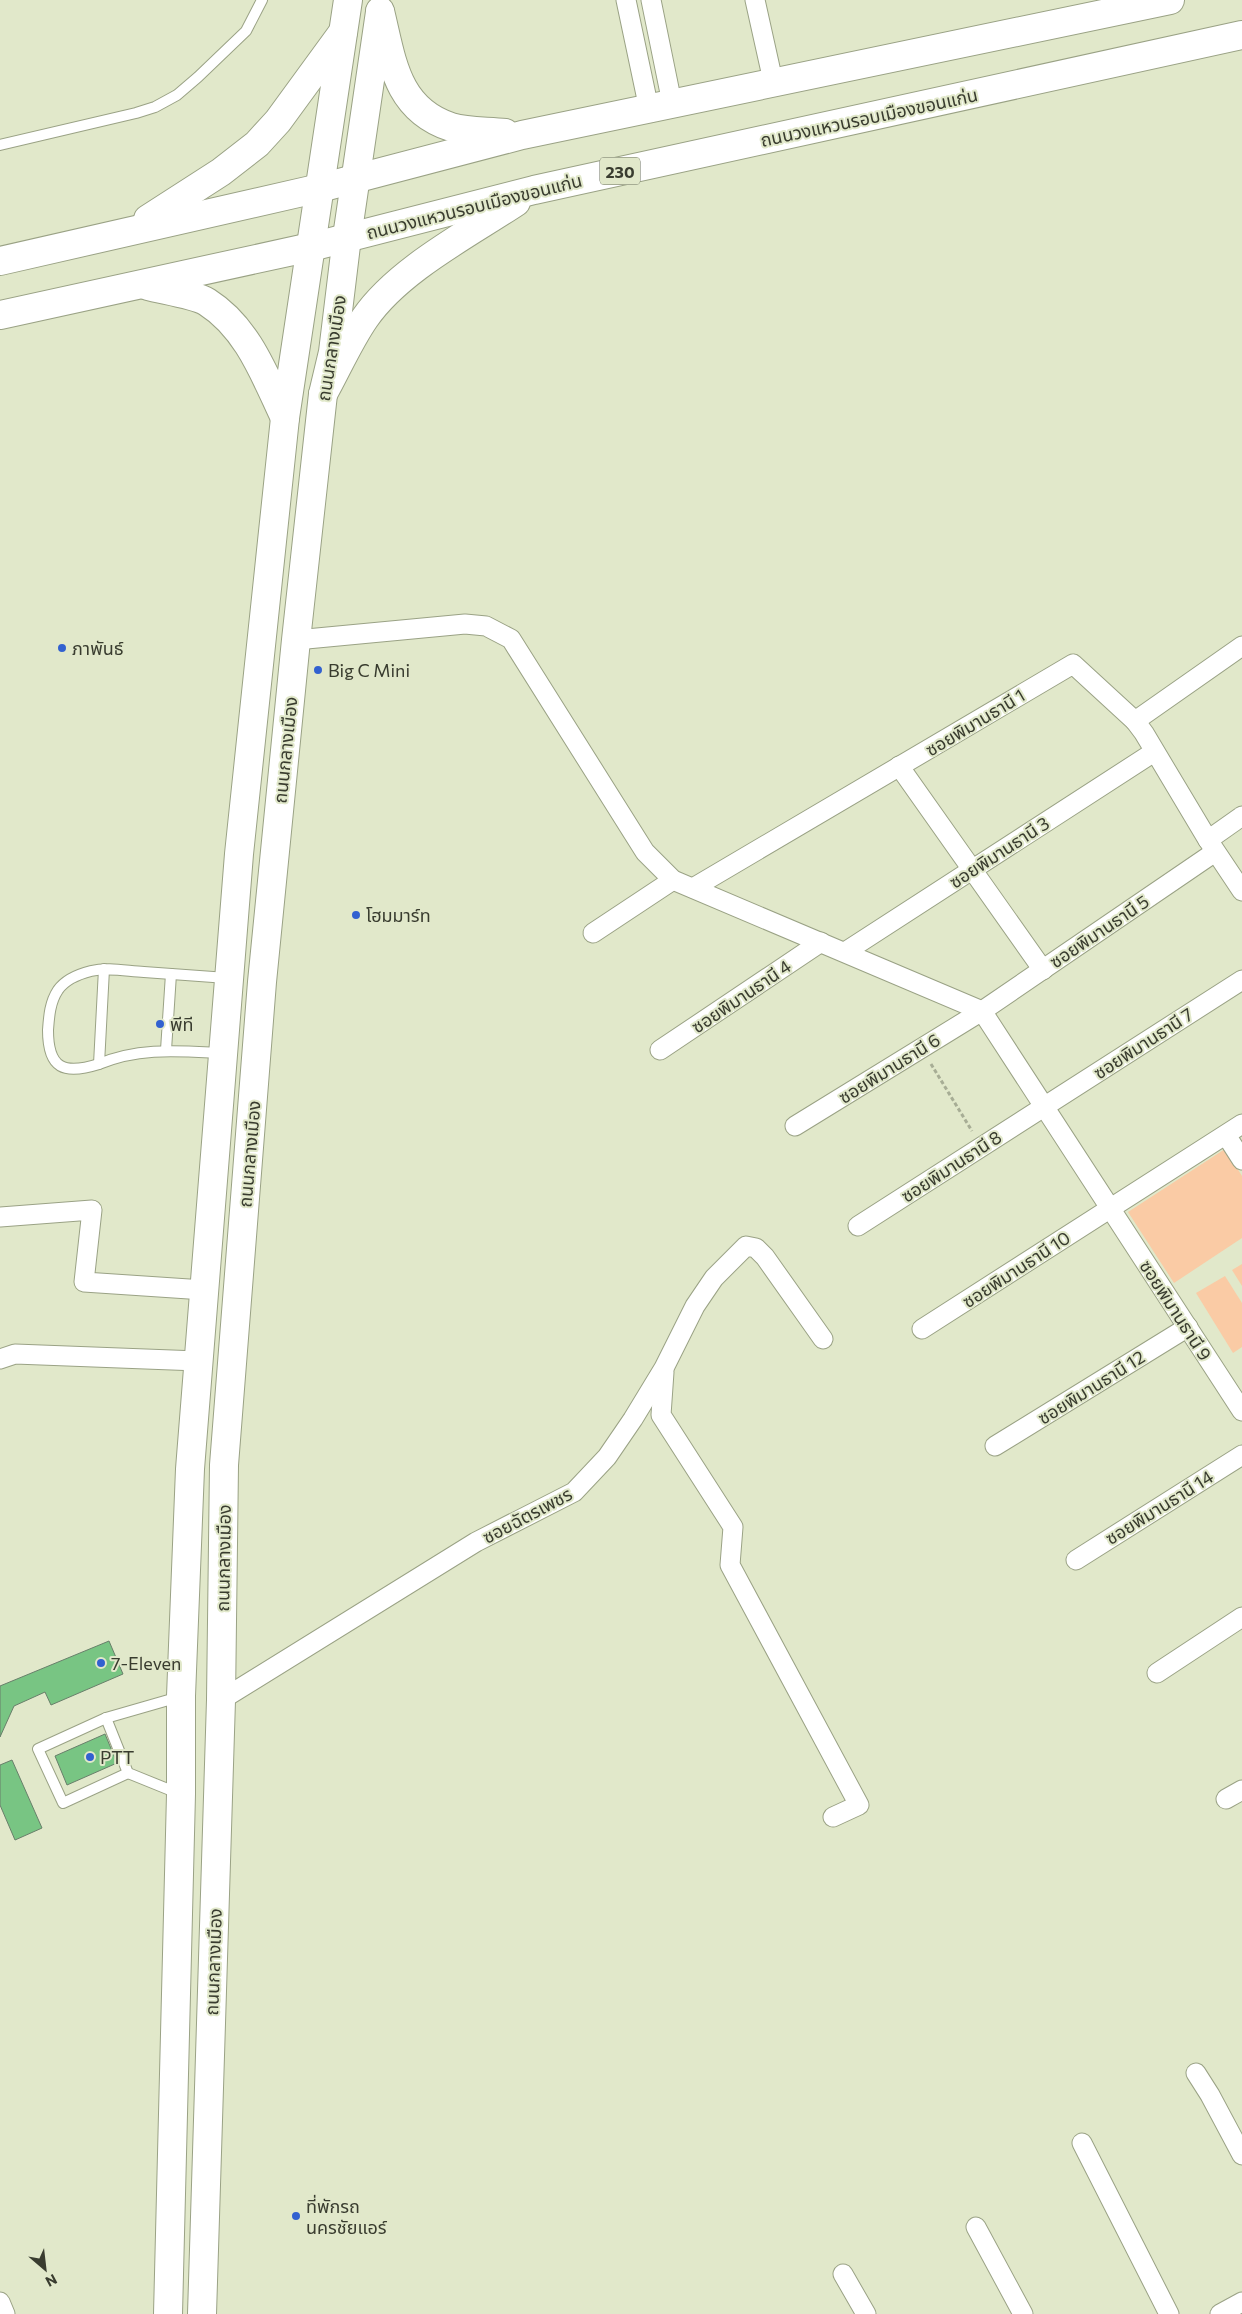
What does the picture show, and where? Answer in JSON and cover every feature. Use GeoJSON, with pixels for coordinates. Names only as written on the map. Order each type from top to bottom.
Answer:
{"type":"FeatureCollection","features":[{"type":"Feature","properties":{"kind":"main road","name":"ถนนกลางเมือง"},"geometry":{"type":"LineString","coordinates":[[168,2314],[181,1794],[181,1696],[190,1469],[198,1361],[239,854],[285,418],[348,0]]}},
{"type":"Feature","properties":{"kind":"main road"},"geometry":{"type":"LineString","coordinates":[[0,261],[132,229],[320,188],[522,135],[773,81],[1170,0]]}},
{"type":"Feature","properties":{"kind":"main road","name":"ถนนกลางเมือง"},"geometry":{"type":"LineString","coordinates":[[202,2314],[221,1700],[224,1465],[262,982],[296,640],[323,394],[333,352],[347,237],[381,6]]}},
{"type":"Feature","properties":{"kind":"main road"},"geometry":{"type":"LineString","coordinates":[[381,6],[395,72],[403,90],[416,105],[432,118],[452,128],[522,135]]}},
{"type":"Feature","properties":{"kind":"main road"},"geometry":{"type":"LineString","coordinates":[[132,229],[221,172],[257,144],[278,121],[343,32]]}},
{"type":"Feature","properties":{"kind":"main road","name":"ถนนวงแหวนรอบเมืองขอนแก่น"},"geometry":{"type":"LineString","coordinates":[[0,315],[144,285],[311,246],[534,190],[1242,35]]}},
{"type":"Feature","properties":{"kind":"main road"},"geometry":{"type":"LineString","coordinates":[[323,394],[365,318],[394,286],[412,271],[534,190]]}},
{"type":"Feature","properties":{"kind":"main road"},"geometry":{"type":"LineString","coordinates":[[144,285],[206,301],[230,321],[248,343],[285,418]]}},
{"type":"Feature","properties":{"kind":"main road"},"geometry":{"type":"LineString","coordinates":[[228,978],[262,982]]}},
{"type":"Feature","properties":{"kind":"street"},"geometry":{"type":"LineString","coordinates":[[626,0],[661,106]]}},
{"type":"Feature","properties":{"kind":"street"},"geometry":{"type":"LineString","coordinates":[[651,0],[661,106]]}},
{"type":"Feature","properties":{"kind":"street"},"geometry":{"type":"LineString","coordinates":[[755,0],[773,81]]}},
{"type":"Feature","properties":{"kind":"street"},"geometry":{"type":"LineString","coordinates":[[296,640],[465,624],[486,626],[511,639],[645,852],[673,880],[982,1011]]}},
{"type":"Feature","properties":{"kind":"street"},"geometry":{"type":"LineString","coordinates":[[1242,646],[1135,721],[1242,891]]}},
{"type":"Feature","properties":{"kind":"street","name":"ซอยพิมานธานี 1"},"geometry":{"type":"LineString","coordinates":[[693,888],[1073,664],[1135,721]]}},
{"type":"Feature","properties":{"kind":"street","name":"ซอยพิมานธานี 3"},"geometry":{"type":"LineString","coordinates":[[845,952],[1154,752]]}},
{"type":"Feature","properties":{"kind":"street"},"geometry":{"type":"LineString","coordinates":[[899,766],[1042,970]]}},
{"type":"Feature","properties":{"kind":"street","name":"ซอยพิมานธานี 5"},"geometry":{"type":"LineString","coordinates":[[982,1011],[1042,970],[1212,846],[1242,816]]}},
{"type":"Feature","properties":{"kind":"street"},"geometry":{"type":"LineString","coordinates":[[593,933],[673,880]]}},
{"type":"Feature","properties":{"kind":"street","name":"ซอยพิมานธานี 4"},"geometry":{"type":"LineString","coordinates":[[660,1050],[821,942]]}},
{"type":"Feature","properties":{"kind":"street","name":"ซอยพิมานธานี 7"},"geometry":{"type":"LineString","coordinates":[[1044,1106],[1242,980]]}},
{"type":"Feature","properties":{"kind":"street","name":"ซอยพิมานธานี 6"},"geometry":{"type":"LineString","coordinates":[[795,1126],[982,1011]]}},
{"type":"Feature","properties":{"kind":"street","name":"ซอยพิมานธานี 9"},"geometry":{"type":"LineString","coordinates":[[982,1011],[1188,1327],[1239,1400]]}},
{"type":"Feature","properties":{"kind":"street","name":"ซอยพิมานธานี 8"},"geometry":{"type":"LineString","coordinates":[[858,1226],[1044,1106]]}},
{"type":"Feature","properties":{"kind":"street","name":"ซอยพิมานธานี 10"},"geometry":{"type":"LineString","coordinates":[[922,1330],[1242,1124]]}},
{"type":"Feature","properties":{"kind":"street"},"geometry":{"type":"LineString","coordinates":[[1226,1135],[1242,1160]]}},
{"type":"Feature","properties":{"kind":"street"},"geometry":{"type":"LineString","coordinates":[[0,1217],[92,1210],[84,1282],[204,1290]]}},
{"type":"Feature","properties":{"kind":"street","name":"ซอยฉัตรเพชร"},"geometry":{"type":"LineString","coordinates":[[221,1700],[476,1542],[574,1492],[607,1457],[664,1368],[695,1306],[714,1278],[746,1246],[756,1248],[765,1257],[824,1339]]}},
{"type":"Feature","properties":{"kind":"street","name":"ซอยพิมานธานี 12"},"geometry":{"type":"LineString","coordinates":[[995,1446],[1188,1327]]}},
{"type":"Feature","properties":{"kind":"street"},"geometry":{"type":"LineString","coordinates":[[0,1359],[15,1354],[198,1361]]}},
{"type":"Feature","properties":{"kind":"street"},"geometry":{"type":"LineString","coordinates":[[664,1368],[661,1415],[732,1527],[730,1565],[858,1805],[833,1817]]}},
{"type":"Feature","properties":{"kind":"street","name":"ซอยพิมานธานี 14"},"geometry":{"type":"LineString","coordinates":[[1076,1560],[1242,1455]]}},
{"type":"Feature","properties":{"kind":"street"},"geometry":{"type":"LineString","coordinates":[[1157,1673],[1242,1617]]}},
{"type":"Feature","properties":{"kind":"street"},"geometry":{"type":"LineString","coordinates":[[1196,2073],[1242,2155]]}},
{"type":"Feature","properties":{"kind":"street"},"geometry":{"type":"LineString","coordinates":[[1082,2143],[1170,2314]]}},
{"type":"Feature","properties":{"kind":"street"},"geometry":{"type":"LineString","coordinates":[[976,2227],[1023,2314]]}},
{"type":"Feature","properties":{"kind":"street"},"geometry":{"type":"LineString","coordinates":[[843,2274],[866,2314]]}},
{"type":"Feature","properties":{"kind":"street"},"geometry":{"type":"LineString","coordinates":[[0,2302],[5,2314]]}},
{"type":"Feature","properties":{"kind":"street"},"geometry":{"type":"LineString","coordinates":[[1220,2314],[1242,2302]]}},
{"type":"Feature","properties":{"kind":"lane"},"geometry":{"type":"LineString","coordinates":[[0,145],[136,114],[155,107],[177,95],[246,30],[262,0]]}},
{"type":"Feature","properties":{"kind":"lane"},"geometry":{"type":"LineString","coordinates":[[223,1053],[166,1050],[136,1052],[99,1064],[75,1069],[59,1065],[52,1059],[49,1051],[48,1026],[50,1009],[59,989],[78,976],[104,969],[228,978]]}},
{"type":"Feature","properties":{"kind":"lane"},"geometry":{"type":"LineString","coordinates":[[99,1064],[104,969]]}},
{"type":"Feature","properties":{"kind":"lane"},"geometry":{"type":"LineString","coordinates":[[166,1050],[171,974]]}},
{"type":"Feature","properties":{"kind":"lane"},"geometry":{"type":"LineString","coordinates":[[181,1696],[106,1718],[38,1749],[63,1803],[128,1773],[181,1794]]}},
{"type":"Feature","properties":{"kind":"lane"},"geometry":{"type":"LineString","coordinates":[[106,1718],[128,1773]]}},
{"type":"Feature","properties":{"kind":"path"},"geometry":{"type":"LineString","coordinates":[[922,1048],[982,1146]]}},
{"type":"Feature","properties":{"kind":"shaded area"},"geometry":{"type":"Polygon","coordinates":[[[1225,1149],[1242,1176],[1242,1238],[1174,1283],[1128,1212],[1225,1149]]]}},
{"type":"Feature","properties":{"kind":"shaded area"},"geometry":{"type":"Polygon","coordinates":[[[1242,1264],[1242,1286],[1232,1270],[1242,1264]]]}},
{"type":"Feature","properties":{"kind":"shaded area"},"geometry":{"type":"Polygon","coordinates":[[[1225,1276],[1242,1303],[1242,1347],[1233,1353],[1196,1293],[1225,1276]]]}},
{"type":"Feature","properties":{"kind":"building"},"geometry":{"type":"Polygon","coordinates":[[[109,1641],[123,1674],[51,1705],[45,1692],[14,1706],[0,1737],[0,1686],[109,1641]]]}},
{"type":"Feature","properties":{"kind":"building"},"geometry":{"type":"Polygon","coordinates":[[[105,1734],[117,1763],[67,1785],[55,1756],[105,1734]]]}},
{"type":"Feature","properties":{"kind":"building"},"geometry":{"type":"Polygon","coordinates":[[[12,1760],[42,1828],[15,1840],[0,1805],[0,1765],[12,1760]]]}},
{"type":"Feature","properties":{"kind":"place","name":"ภาพันธ์"},"geometry":{"type":"Point","coordinates":[62,648]}},
{"type":"Feature","properties":{"kind":"place","name":"Big C Mini"},"geometry":{"type":"Point","coordinates":[318,670]}},
{"type":"Feature","properties":{"kind":"place","name":"โฮมมาร์ท"},"geometry":{"type":"Point","coordinates":[356,915]}},
{"type":"Feature","properties":{"kind":"place","name":"พีที"},"geometry":{"type":"Point","coordinates":[160,1024]}},
{"type":"Feature","properties":{"kind":"place","name":"7-Eleven"},"geometry":{"type":"Point","coordinates":[101,1663]}},
{"type":"Feature","properties":{"kind":"place","name":"PTT"},"geometry":{"type":"Point","coordinates":[90,1757]}},
{"type":"Feature","properties":{"kind":"place","name":"ที่พักรถ นครชัยแอร์"},"geometry":{"type":"Point","coordinates":[296,2216]}}]}
